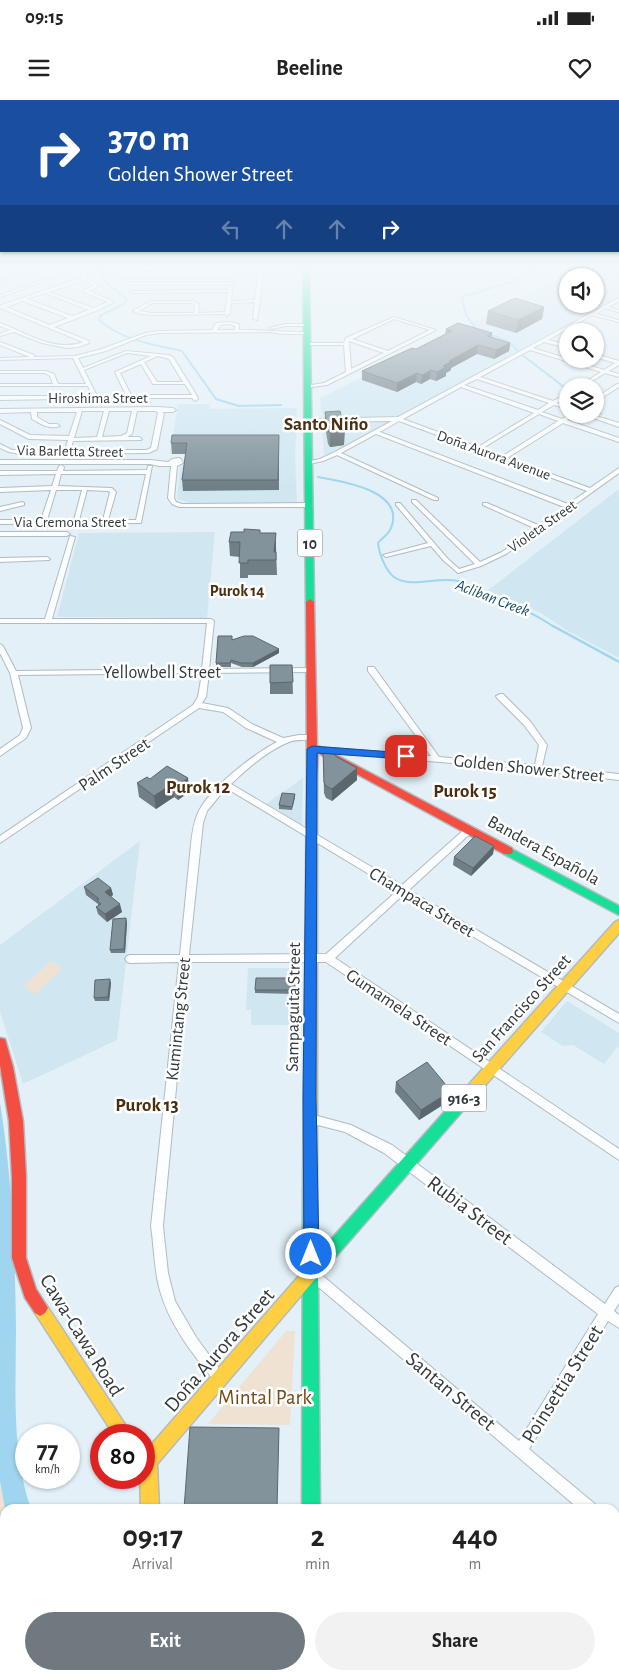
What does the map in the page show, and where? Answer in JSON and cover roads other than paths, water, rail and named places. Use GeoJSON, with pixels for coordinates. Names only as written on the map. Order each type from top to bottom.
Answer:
{"type":"FeatureCollection","features":[{"type":"Feature","properties":{"kind":"main road","name":"10"},"geometry":{"type":"LineString","coordinates":[[306,340],[310,505]]}},
{"type":"Feature","properties":{"kind":"main road","name":"Sampaguita Street"},"geometry":{"type":"LineString","coordinates":[[310,505],[311,670],[315,745],[312,836],[310,1119],[311,1504]]}},
{"type":"Feature","properties":{"kind":"main road","name":"Bandera Española"},"geometry":{"type":"LineString","coordinates":[[315,745],[619,911]]}},
{"type":"Feature","properties":{"kind":"main road","name":"San Francisco Street"},"geometry":{"type":"LineString","coordinates":[[311,1273],[619,926]]}},
{"type":"Feature","properties":{"kind":"main road","name":"Cawa-Cawa Road"},"geometry":{"type":"LineString","coordinates":[[0,1043],[9,1075],[16,1132],[19,1258],[23,1276],[39,1308],[117,1424]]}},
{"type":"Feature","properties":{"kind":"main road","name":"Doña Aurora Street"},"geometry":{"type":"LineString","coordinates":[[155,1449],[311,1273]]}},
{"type":"Feature","properties":{"kind":"main road","name":"Doña Aurora Street"},"geometry":{"type":"LineString","coordinates":[[148,1489],[150,1504]]}},
{"type":"Feature","properties":{"kind":"street"},"geometry":{"type":"LineString","coordinates":[[40,340],[54,345],[72,346],[86,343],[84,340]]}},
{"type":"Feature","properties":{"kind":"street"},"geometry":{"type":"LineString","coordinates":[[0,359],[75,357],[126,340]]}},
{"type":"Feature","properties":{"kind":"street"},"geometry":{"type":"LineString","coordinates":[[335,340],[389,353]]}},
{"type":"Feature","properties":{"kind":"street"},"geometry":{"type":"LineString","coordinates":[[347,342],[352,340]]}},
{"type":"Feature","properties":{"kind":"street"},"geometry":{"type":"LineString","coordinates":[[307,387],[322,386],[415,340]]}},
{"type":"Feature","properties":{"kind":"street"},"geometry":{"type":"LineString","coordinates":[[309,462],[322,460],[337,453],[544,340],[559,344]]}},
{"type":"Feature","properties":{"kind":"street"},"geometry":{"type":"LineString","coordinates":[[0,342],[37,358]]}},
{"type":"Feature","properties":{"kind":"street"},"geometry":{"type":"LineString","coordinates":[[347,342],[348,373]]}},
{"type":"Feature","properties":{"kind":"street"},"geometry":{"type":"LineString","coordinates":[[529,348],[619,376]]}},
{"type":"Feature","properties":{"kind":"street"},"geometry":{"type":"LineString","coordinates":[[82,370],[126,352],[158,355],[171,358],[187,383]]}},
{"type":"Feature","properties":{"kind":"street"},"geometry":{"type":"LineString","coordinates":[[130,398],[117,372],[158,355]]}},
{"type":"Feature","properties":{"kind":"street"},"geometry":{"type":"LineString","coordinates":[[75,357],[96,398]]}},
{"type":"Feature","properties":{"kind":"street"},"geometry":{"type":"LineString","coordinates":[[604,358],[619,363]]}},
{"type":"Feature","properties":{"kind":"street"},"geometry":{"type":"LineString","coordinates":[[142,362],[155,383],[187,383]]}},
{"type":"Feature","properties":{"kind":"street"},"geometry":{"type":"LineString","coordinates":[[595,378],[619,363]]}},
{"type":"Feature","properties":{"kind":"street"},"geometry":{"type":"LineString","coordinates":[[0,372],[46,372],[52,375],[56,385]]}},
{"type":"Feature","properties":{"kind":"street"},"geometry":{"type":"LineString","coordinates":[[476,377],[559,405]]}},
{"type":"Feature","properties":{"kind":"street","name":"Hiroshima Street"},"geometry":{"type":"LineString","coordinates":[[0,398],[195,398],[187,383]]}},
{"type":"Feature","properties":{"kind":"street"},"geometry":{"type":"LineString","coordinates":[[0,385],[89,385]]}},
{"type":"Feature","properties":{"kind":"street"},"geometry":{"type":"LineString","coordinates":[[604,394],[619,385]]}},
{"type":"Feature","properties":{"kind":"street"},"geometry":{"type":"LineString","coordinates":[[461,386],[559,420]]}},
{"type":"Feature","properties":{"kind":"street"},"geometry":{"type":"LineString","coordinates":[[478,449],[559,399]]}},
{"type":"Feature","properties":{"kind":"street"},"geometry":{"type":"LineString","coordinates":[[1,413],[80,410],[173,410]]}},
{"type":"Feature","properties":{"kind":"street"},"geometry":{"type":"LineString","coordinates":[[43,522],[80,410]]}},
{"type":"Feature","properties":{"kind":"street"},"geometry":{"type":"LineString","coordinates":[[99,439],[107,410]]}},
{"type":"Feature","properties":{"kind":"street"},"geometry":{"type":"LineString","coordinates":[[118,439],[129,434],[135,410]]}},
{"type":"Feature","properties":{"kind":"street"},"geometry":{"type":"LineString","coordinates":[[144,452],[154,449],[161,413],[158,410]]}},
{"type":"Feature","properties":{"kind":"street"},"geometry":{"type":"LineString","coordinates":[[34,411],[34,418],[48,426],[57,426]]}},
{"type":"Feature","properties":{"kind":"street"},"geometry":{"type":"LineString","coordinates":[[308,420],[398,419]]}},
{"type":"Feature","properties":{"kind":"street","name":"Doña Aurora Avenue"},"geometry":{"type":"LineString","coordinates":[[398,419],[590,490]]}},
{"type":"Feature","properties":{"kind":"street"},"geometry":{"type":"LineString","coordinates":[[604,420],[619,425]]}},
{"type":"Feature","properties":{"kind":"street"},"geometry":{"type":"LineString","coordinates":[[0,422],[29,437],[139,439]]}},
{"type":"Feature","properties":{"kind":"street"},"geometry":{"type":"LineString","coordinates":[[503,458],[559,423]]}},
{"type":"Feature","properties":{"kind":"street"},"geometry":{"type":"LineString","coordinates":[[568,423],[619,440]]}},
{"type":"Feature","properties":{"kind":"street"},"geometry":{"type":"LineString","coordinates":[[376,432],[569,507]]}},
{"type":"Feature","properties":{"kind":"street","name":"Via Barletta Street"},"geometry":{"type":"LineString","coordinates":[[0,446],[11,451],[20,452],[163,452]]}},
{"type":"Feature","properties":{"kind":"street"},"geometry":{"type":"LineString","coordinates":[[337,453],[436,500]]}},
{"type":"Feature","properties":{"kind":"street"},"geometry":{"type":"LineString","coordinates":[[0,462],[150,467]]}},
{"type":"Feature","properties":{"kind":"street"},"geometry":{"type":"LineString","coordinates":[[0,473],[150,467],[158,464],[173,463],[171,498],[174,503],[181,506],[310,505]]}},
{"type":"Feature","properties":{"kind":"street","name":"Via Cremona Street"},"geometry":{"type":"LineString","coordinates":[[0,522],[139,522],[150,467]]}},
{"type":"Feature","properties":{"kind":"street","name":"Violeta Street"},"geometry":{"type":"LineString","coordinates":[[432,544],[458,571],[479,565],[504,554],[619,470]]}},
{"type":"Feature","properties":{"kind":"street"},"geometry":{"type":"LineString","coordinates":[[76,522],[85,488]]}},
{"type":"Feature","properties":{"kind":"street"},"geometry":{"type":"LineString","coordinates":[[0,490],[106,488],[112,490],[105,522]]}},
{"type":"Feature","properties":{"kind":"street"},"geometry":{"type":"LineString","coordinates":[[414,501],[479,565]]}},
{"type":"Feature","properties":{"kind":"street"},"geometry":{"type":"LineString","coordinates":[[0,508],[22,504]]}},
{"type":"Feature","properties":{"kind":"street"},"geometry":{"type":"LineString","coordinates":[[386,555],[432,544],[398,504]]}},
{"type":"Feature","properties":{"kind":"street"},"geometry":{"type":"LineString","coordinates":[[485,504],[539,528]]}},
{"type":"Feature","properties":{"kind":"street"},"geometry":{"type":"LineString","coordinates":[[0,534],[70,535],[48,620]]}},
{"type":"Feature","properties":{"kind":"street"},"geometry":{"type":"LineString","coordinates":[[0,560],[47,559]]}},
{"type":"Feature","properties":{"kind":"street"},"geometry":{"type":"LineString","coordinates":[[0,621],[211,621],[204,687],[198,705],[225,710],[249,726],[282,741]]}},
{"type":"Feature","properties":{"kind":"street"},"geometry":{"type":"LineString","coordinates":[[0,646],[14,673],[27,728],[23,736],[0,753]]}},
{"type":"Feature","properties":{"kind":"street"},"geometry":{"type":"LineString","coordinates":[[371,669],[437,758]]}},
{"type":"Feature","properties":{"kind":"street","name":"Yellowbell Street"},"geometry":{"type":"LineString","coordinates":[[14,673],[311,670]]}},
{"type":"Feature","properties":{"kind":"street"},"geometry":{"type":"LineString","coordinates":[[500,696],[527,723],[543,745],[538,768]]}},
{"type":"Feature","properties":{"kind":"street","name":"Palm Street"},"geometry":{"type":"LineString","coordinates":[[0,840],[191,712],[198,705]]}},
{"type":"Feature","properties":{"kind":"street","name":"Kumintang Street"},"geometry":{"type":"LineString","coordinates":[[219,1378],[191,1342],[170,1302],[162,1274],[157,1226],[199,819],[210,800],[225,784],[282,741],[294,737],[315,745]]}},
{"type":"Feature","properties":{"kind":"street","name":"Golden Shower Street"},"geometry":{"type":"LineString","coordinates":[[315,745],[619,777]]}},
{"type":"Feature","properties":{"kind":"street","name":"Champaca Street"},"geometry":{"type":"LineString","coordinates":[[225,784],[619,1019]]}},
{"type":"Feature","properties":{"kind":"street"},"geometry":{"type":"LineString","coordinates":[[130,959],[328,958],[470,829]]}},
{"type":"Feature","properties":{"kind":"street","name":"Gumamela Street"},"geometry":{"type":"LineString","coordinates":[[328,958],[619,1155]]}},
{"type":"Feature","properties":{"kind":"street","name":"Rubia Street"},"geometry":{"type":"LineString","coordinates":[[310,1119],[348,1128],[368,1137],[407,1163],[619,1322]]}},
{"type":"Feature","properties":{"kind":"street","name":"Santan Street"},"geometry":{"type":"LineString","coordinates":[[311,1273],[584,1504]]}},
{"type":"Feature","properties":{"kind":"street","name":"Poinsettia Street"},"geometry":{"type":"LineString","coordinates":[[521,1450],[619,1292]]}},
{"type":"Feature","properties":{"kind":"water"},"geometry":{"type":"Polygon","coordinates":[[[0,1103],[10,1186],[14,1242],[16,1327],[15,1489],[26,1489],[30,1504],[4,1504],[0,1481],[0,1103]]]}},
{"type":"Feature","properties":{"kind":"waterway","name":"Acliban Creek"},"geometry":{"type":"LineString","coordinates":[[135,340],[182,351],[216,399],[239,406],[281,405]]}},
{"type":"Feature","properties":{"kind":"waterway"},"geometry":{"type":"LineString","coordinates":[[504,340],[509,342],[519,352]]}},
{"type":"Feature","properties":{"kind":"waterway"},"geometry":{"type":"LineString","coordinates":[[521,354],[559,383]]}},
{"type":"Feature","properties":{"kind":"waterway"},"geometry":{"type":"LineString","coordinates":[[605,418],[609,421]]}},
{"type":"Feature","properties":{"kind":"waterway","name":"Acliban Creek"},"geometry":{"type":"LineString","coordinates":[[318,477],[342,481],[369,490],[381,497],[389,505],[393,515],[391,528],[378,543],[383,561],[394,577],[408,582],[458,581],[523,609],[554,627]]}},
{"type":"Feature","properties":{"kind":"waterway","name":"Acliban Creek"},"geometry":{"type":"LineString","coordinates":[[553,626],[619,662]]}},
{"type":"Feature","properties":{"kind":"district","name":"Santo Niño"},"geometry":{"type":"Point","coordinates":[326,423]}},
{"type":"Feature","properties":{"kind":"district","name":"Purok 14"},"geometry":{"type":"Point","coordinates":[237,590]}},
{"type":"Feature","properties":{"kind":"district","name":"Purok 12"},"geometry":{"type":"Point","coordinates":[198,786]}},
{"type":"Feature","properties":{"kind":"district","name":"Purok 15"},"geometry":{"type":"Point","coordinates":[465,790]}},
{"type":"Feature","properties":{"kind":"district","name":"Purok 13"},"geometry":{"type":"Point","coordinates":[147,1104]}},
{"type":"Feature","properties":{"kind":"park label","name":"Mintal Park"},"geometry":{"type":"Point","coordinates":[265,1397]}}]}
